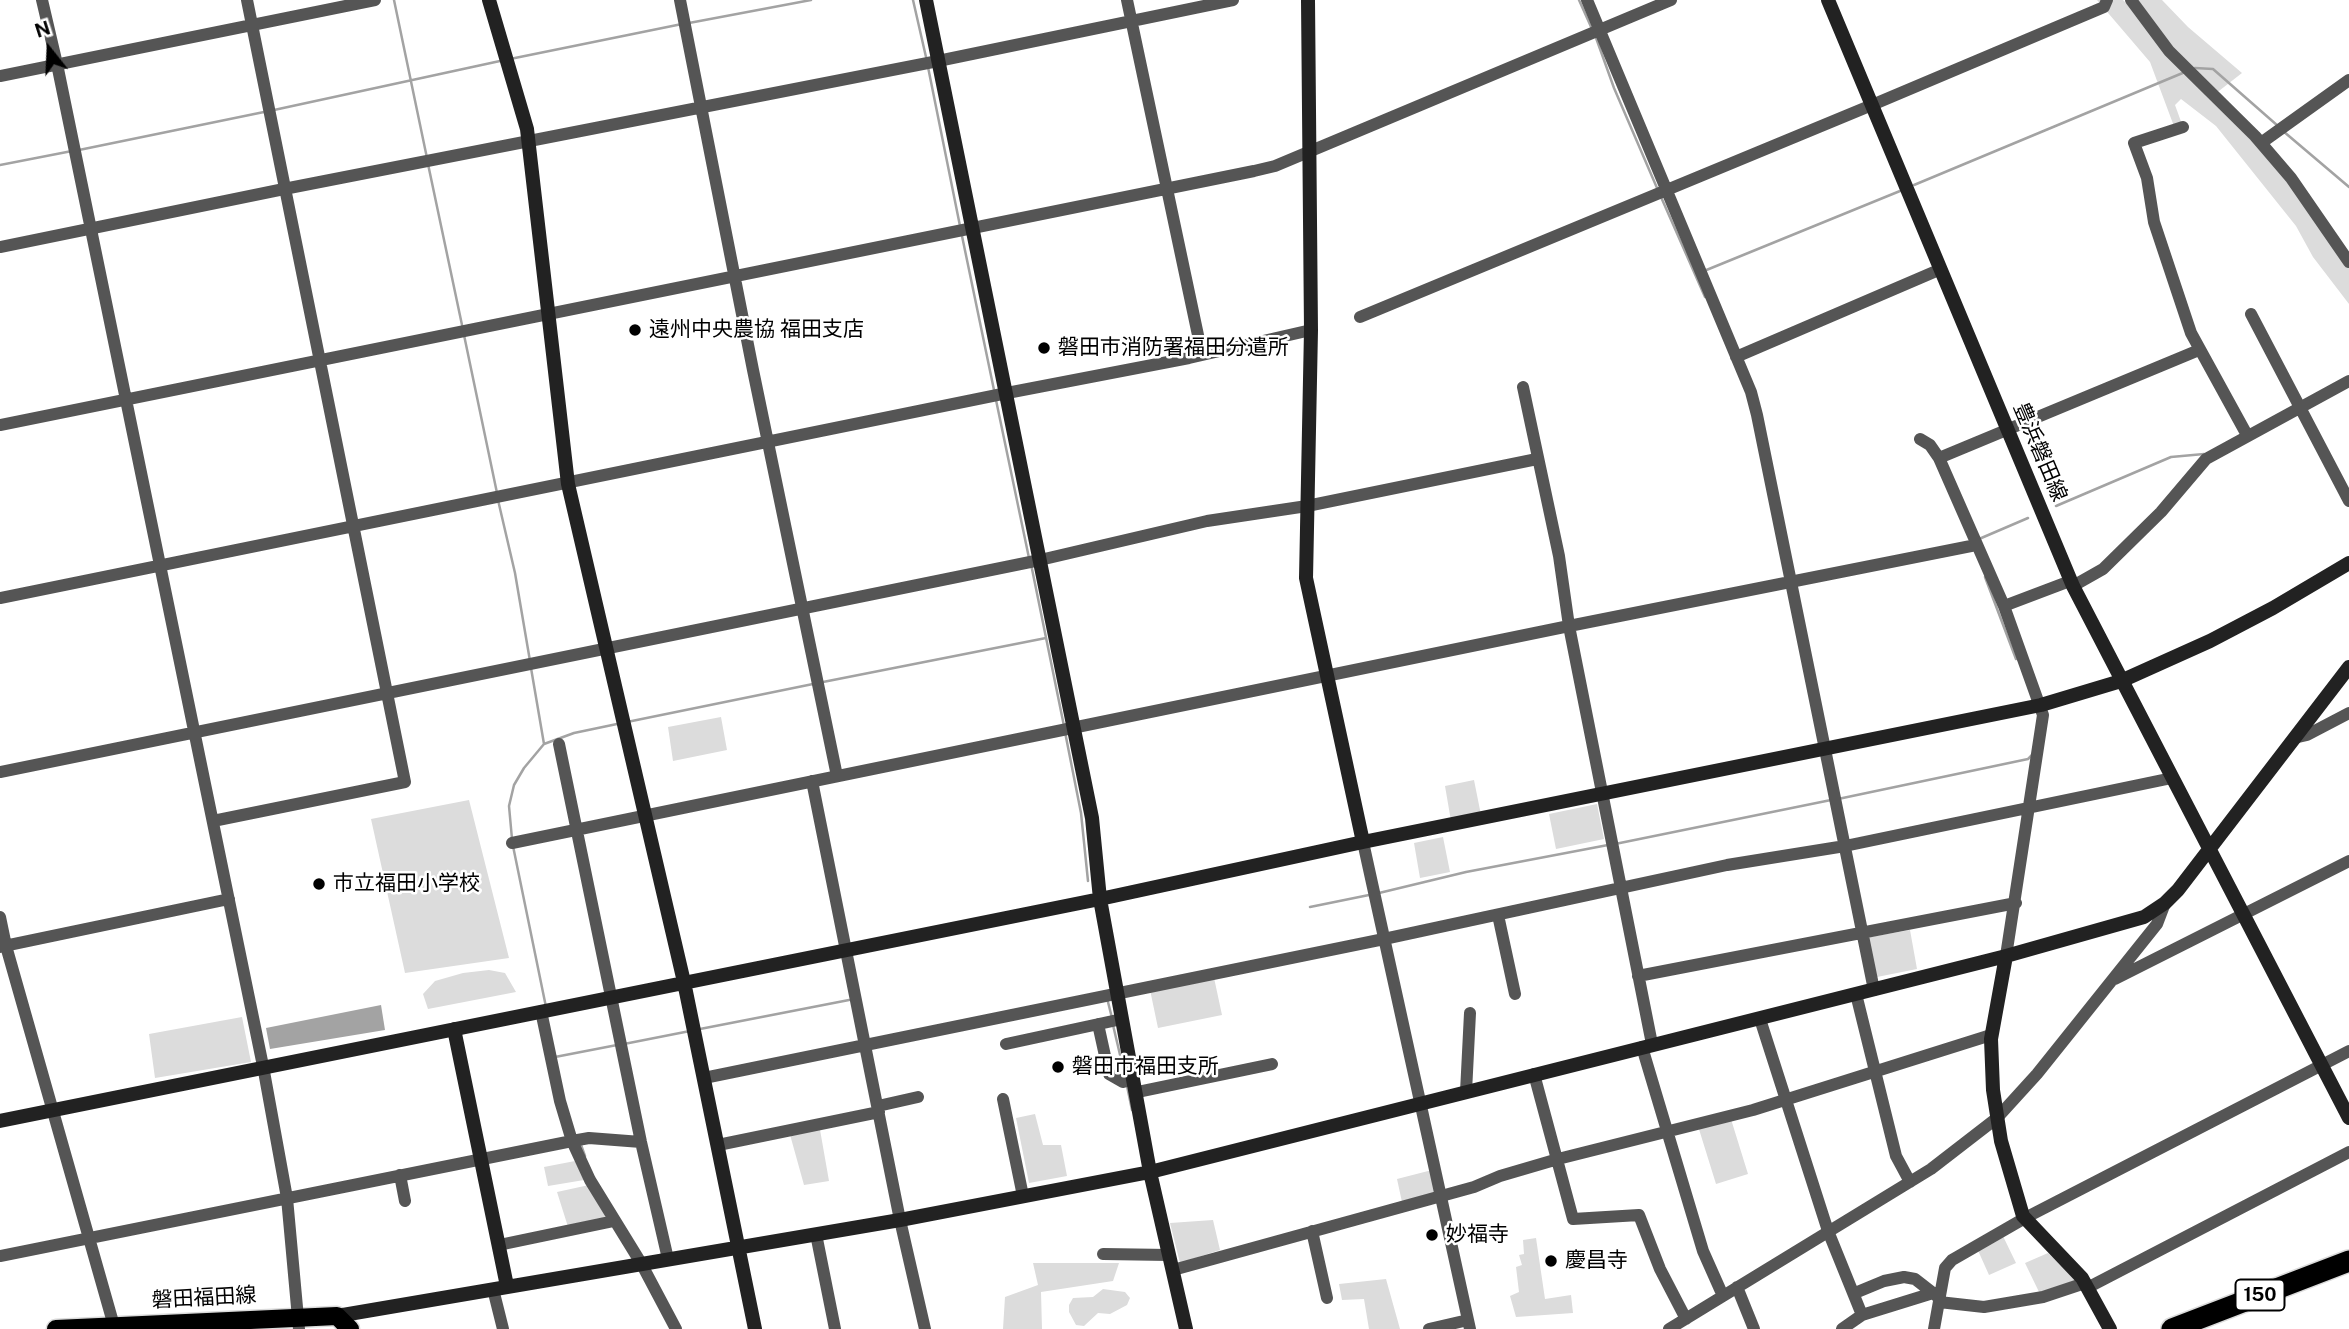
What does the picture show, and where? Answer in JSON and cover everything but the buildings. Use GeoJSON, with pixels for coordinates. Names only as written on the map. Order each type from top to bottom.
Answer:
{"type":"FeatureCollection","features":[{"type":"Feature","properties":{"kind":"highway","name":"150"},"geometry":{"type":"LineString","coordinates":[[2172,1329],[2349,1261]]}},
{"type":"Feature","properties":{"kind":"main road","name":"磐田福田線"},"geometry":{"type":"LineString","coordinates":[[56,1329],[298,1322],[337,1315]]}},
{"type":"Feature","properties":{"kind":"main road"},"geometry":{"type":"LineString","coordinates":[[337,1315],[350,1329]]}},
{"type":"Feature","properties":{"kind":"street"},"geometry":{"type":"LineString","coordinates":[[42,0],[263,1066],[287,1198],[298,1322]]}},
{"type":"Feature","properties":{"kind":"street"},"geometry":{"type":"LineString","coordinates":[[213,821],[405,782],[247,0]]}},
{"type":"Feature","properties":{"kind":"street"},"geometry":{"type":"LineString","coordinates":[[0,76],[375,0]]}},
{"type":"Feature","properties":{"kind":"street"},"geometry":{"type":"LineString","coordinates":[[489,0],[522,107],[528,141],[568,484],[684,982],[755,1329]]}},
{"type":"Feature","properties":{"kind":"street"},"geometry":{"type":"LineString","coordinates":[[680,0],[837,776]]}},
{"type":"Feature","properties":{"kind":"street"},"geometry":{"type":"LineString","coordinates":[[926,0],[1092,818],[1100,899],[1117,992],[1110,1022],[1109,1074],[1131,1084],[1272,1064]]}},
{"type":"Feature","properties":{"kind":"street"},"geometry":{"type":"LineString","coordinates":[[1127,0],[1202,354]]}},
{"type":"Feature","properties":{"kind":"street"},"geometry":{"type":"LineString","coordinates":[[0,247],[1233,0]]}},
{"type":"Feature","properties":{"kind":"street"},"geometry":{"type":"LineString","coordinates":[[1308,0],[1311,330],[1306,578],[1469,1324],[1429,1329]]}},
{"type":"Feature","properties":{"kind":"street"},"geometry":{"type":"LineString","coordinates":[[1587,0],[1736,356],[1758,415],[1874,989]]}},
{"type":"Feature","properties":{"kind":"street"},"geometry":{"type":"LineString","coordinates":[[0,425],[1254,171],[1308,152],[1671,0]]}},
{"type":"Feature","properties":{"kind":"street","name":"豊浜磐田線"},"geometry":{"type":"LineString","coordinates":[[1828,0],[2072,583],[2349,1118]]}},
{"type":"Feature","properties":{"kind":"street"},"geometry":{"type":"LineString","coordinates":[[1360,317],[1872,106],[2104,7],[2107,0]]}},
{"type":"Feature","properties":{"kind":"street"},"geometry":{"type":"LineString","coordinates":[[2131,0],[2169,51],[2261,143],[2291,178],[2349,262]]}},
{"type":"Feature","properties":{"kind":"street"},"geometry":{"type":"LineString","coordinates":[[2261,143],[2349,80]]}},
{"type":"Feature","properties":{"kind":"street"},"geometry":{"type":"LineString","coordinates":[[2183,127],[2134,142],[2147,178],[2154,222],[2191,333],[2247,435]]}},
{"type":"Feature","properties":{"kind":"street"},"geometry":{"type":"LineString","coordinates":[[1736,356],[1941,269]]}},
{"type":"Feature","properties":{"kind":"street"},"geometry":{"type":"LineString","coordinates":[[2250,314],[2349,501]]}},
{"type":"Feature","properties":{"kind":"street"},"geometry":{"type":"LineString","coordinates":[[0,598],[1311,330]]}},
{"type":"Feature","properties":{"kind":"street"},"geometry":{"type":"LineString","coordinates":[[1938,458],[2199,350]]}},
{"type":"Feature","properties":{"kind":"street"},"geometry":{"type":"LineString","coordinates":[[2004,606],[2072,583],[2103,569],[2161,512],[2206,459],[2349,381]]}},
{"type":"Feature","properties":{"kind":"street"},"geometry":{"type":"LineString","coordinates":[[1523,387],[1559,556],[1569,626],[1638,976],[1647,1046],[1667,1133],[1703,1251],[1723,1296]]}},
{"type":"Feature","properties":{"kind":"street"},"geometry":{"type":"LineString","coordinates":[[1920,439],[1930,445],[1938,458],[2004,606],[2043,715],[2016,903],[1991,1035],[1993,1090],[2001,1141],[2025,1218],[2086,1285],[2110,1329]]}},
{"type":"Feature","properties":{"kind":"street"},"geometry":{"type":"LineString","coordinates":[[0,772],[1040,560],[1207,521],[1307,506],[1537,459]]}},
{"type":"Feature","properties":{"kind":"street"},"geometry":{"type":"LineString","coordinates":[[512,843],[1976,545]]}},
{"type":"Feature","properties":{"kind":"street"},"geometry":{"type":"LineString","coordinates":[[0,1121],[845,948],[1100,899],[1363,842],[2041,705],[2121,681],[2220,635],[2349,563]]}},
{"type":"Feature","properties":{"kind":"street"},"geometry":{"type":"LineString","coordinates":[[337,1315],[900,1220],[1150,1172],[2006,956],[2144,917],[2178,890],[2349,667]]}},
{"type":"Feature","properties":{"kind":"street"},"geometry":{"type":"LineString","coordinates":[[2294,738],[2307,735],[2349,713]]}},
{"type":"Feature","properties":{"kind":"street"},"geometry":{"type":"LineString","coordinates":[[559,744],[641,1142],[668,1259]]}},
{"type":"Feature","properties":{"kind":"street"},"geometry":{"type":"LineString","coordinates":[[704,1078],[1384,939],[1727,865],[1845,846],[2172,778]]}},
{"type":"Feature","properties":{"kind":"street"},"geometry":{"type":"LineString","coordinates":[[812,781],[900,1220],[925,1329]]}},
{"type":"Feature","properties":{"kind":"street"},"geometry":{"type":"LineString","coordinates":[[2111,981],[2349,861]]}},
{"type":"Feature","properties":{"kind":"street"},"geometry":{"type":"LineString","coordinates":[[3,946],[229,899]]}},
{"type":"Feature","properties":{"kind":"street"},"geometry":{"type":"LineString","coordinates":[[1638,976],[2016,903]]}},
{"type":"Feature","properties":{"kind":"street"},"geometry":{"type":"LineString","coordinates":[[1669,1329],[1910,1182],[1951,1155],[1997,1118],[2037,1074],[2157,924],[2165,903]]}},
{"type":"Feature","properties":{"kind":"street"},"geometry":{"type":"LineString","coordinates":[[1499,915],[1516,994]]}},
{"type":"Feature","properties":{"kind":"street"},"geometry":{"type":"LineString","coordinates":[[0,917],[3,946],[112,1327]]}},
{"type":"Feature","properties":{"kind":"street"},"geometry":{"type":"LineString","coordinates":[[1856,994],[1896,1156],[1910,1182]]}},
{"type":"Feature","properties":{"kind":"street"},"geometry":{"type":"LineString","coordinates":[[541,1011],[559,1101],[572,1140],[590,1181],[641,1263],[676,1329]]}},
{"type":"Feature","properties":{"kind":"street"},"geometry":{"type":"LineString","coordinates":[[1466,1092],[1470,1013]]}},
{"type":"Feature","properties":{"kind":"street"},"geometry":{"type":"LineString","coordinates":[[1760,1019],[1828,1231],[1863,1315]]}},
{"type":"Feature","properties":{"kind":"street"},"geometry":{"type":"LineString","coordinates":[[1006,1044],[1110,1022]]}},
{"type":"Feature","properties":{"kind":"street"},"geometry":{"type":"LineString","coordinates":[[1110,1022],[1131,1084],[1166,1260],[1186,1329]]}},
{"type":"Feature","properties":{"kind":"street"},"geometry":{"type":"LineString","coordinates":[[454,1029],[499,1245],[503,1329]]}},
{"type":"Feature","properties":{"kind":"street"},"geometry":{"type":"LineString","coordinates":[[1103,1254],[1166,1260],[1312,1231],[1441,1197],[1558,1159],[1667,1133],[1786,1100],[1991,1035]]}},
{"type":"Feature","properties":{"kind":"street"},"geometry":{"type":"LineString","coordinates":[[1934,1329],[1937,1298],[1945,1268],[1952,1260],[2025,1218],[2349,1051]]}},
{"type":"Feature","properties":{"kind":"street"},"geometry":{"type":"LineString","coordinates":[[1534,1074],[1573,1219],[1639,1215],[1660,1269],[1686,1319]]}},
{"type":"Feature","properties":{"kind":"street"},"geometry":{"type":"LineString","coordinates":[[718,1145],[878,1109],[918,1097]]}},
{"type":"Feature","properties":{"kind":"street"},"geometry":{"type":"LineString","coordinates":[[1003,1099],[1023,1196]]}},
{"type":"Feature","properties":{"kind":"street"},"geometry":{"type":"LineString","coordinates":[[0,1256],[572,1140],[589,1138],[641,1142]]}},
{"type":"Feature","properties":{"kind":"street"},"geometry":{"type":"LineString","coordinates":[[1842,1329],[1863,1315],[1937,1298],[1984,1307],[2043,1297],[2086,1285],[2349,1152]]}},
{"type":"Feature","properties":{"kind":"street"},"geometry":{"type":"LineString","coordinates":[[400,1175],[405,1201]]}},
{"type":"Feature","properties":{"kind":"street"},"geometry":{"type":"LineString","coordinates":[[499,1245],[614,1221]]}},
{"type":"Feature","properties":{"kind":"street"},"geometry":{"type":"LineString","coordinates":[[1312,1231],[1327,1298]]}},
{"type":"Feature","properties":{"kind":"street"},"geometry":{"type":"LineString","coordinates":[[816,1234],[835,1329]]}},
{"type":"Feature","properties":{"kind":"street"},"geometry":{"type":"LineString","coordinates":[[1855,1293],[1884,1281],[1904,1277],[1915,1279],[1937,1298]]}},
{"type":"Feature","properties":{"kind":"street"},"geometry":{"type":"LineString","coordinates":[[1737,1287],[1754,1329]]}},
{"type":"Feature","properties":{"kind":"shaded area"},"geometry":{"type":"Polygon","coordinates":[[[2097,0],[2123,0],[2150,28],[2128,0],[2162,0],[2188,27],[2242,73],[2215,94],[2259,141],[2349,264],[2349,304],[2313,257],[2296,226],[2216,126],[2181,99],[2175,105],[2183,127],[2175,129],[2150,62],[2097,0]]]}},
{"type":"Feature","properties":{"kind":"shaded area"},"geometry":{"type":"Polygon","coordinates":[[[721,717],[727,750],[673,761],[668,727],[721,717]]]}},
{"type":"Feature","properties":{"kind":"shaded area"},"geometry":{"type":"Polygon","coordinates":[[[1474,780],[1481,815],[1451,821],[1445,786],[1474,780]]]}},
{"type":"Feature","properties":{"kind":"shaded area"},"geometry":{"type":"Polygon","coordinates":[[[469,800],[509,958],[405,973],[371,819],[469,800]]]}},
{"type":"Feature","properties":{"kind":"shaded area"},"geometry":{"type":"Polygon","coordinates":[[[1597,804],[1604,839],[1556,849],[1549,814],[1597,804]]]}},
{"type":"Feature","properties":{"kind":"shaded area"},"geometry":{"type":"Polygon","coordinates":[[[1443,837],[1450,872],[1420,878],[1414,843],[1443,837]]]}},
{"type":"Feature","properties":{"kind":"shaded area"},"geometry":{"type":"Polygon","coordinates":[[[1910,930],[1917,969],[1872,978],[1864,938],[1910,930]]]}},
{"type":"Feature","properties":{"kind":"shaded area"},"geometry":{"type":"Polygon","coordinates":[[[489,970],[505,973],[516,992],[428,1009],[423,994],[435,981],[463,973],[489,970]]]}},
{"type":"Feature","properties":{"kind":"shaded area"},"geometry":{"type":"Polygon","coordinates":[[[1213,973],[1222,1015],[1158,1028],[1149,985],[1213,973]]]}},
{"type":"Feature","properties":{"kind":"shaded area"},"geometry":{"type":"Polygon","coordinates":[[[381,1005],[385,1030],[270,1049],[266,1028],[381,1005]]]}},
{"type":"Feature","properties":{"kind":"shaded area"},"geometry":{"type":"Polygon","coordinates":[[[242,1017],[251,1062],[155,1078],[149,1034],[242,1017]]]}},
{"type":"Feature","properties":{"kind":"shaded area"},"geometry":{"type":"Polygon","coordinates":[[[1035,1114],[1043,1145],[1061,1145],[1067,1176],[1029,1183],[1016,1118],[1035,1114]]]}},
{"type":"Feature","properties":{"kind":"shaded area"},"geometry":{"type":"Polygon","coordinates":[[[1730,1116],[1748,1174],[1716,1184],[1698,1126],[1730,1116]]]}},
{"type":"Feature","properties":{"kind":"shaded area"},"geometry":{"type":"Polygon","coordinates":[[[819,1124],[829,1181],[804,1185],[789,1131],[819,1124]]]}},
{"type":"Feature","properties":{"kind":"shaded area"},"geometry":{"type":"Polygon","coordinates":[[[575,1161],[584,1180],[548,1186],[544,1167],[575,1161]]]}},
{"type":"Feature","properties":{"kind":"shaded area"},"geometry":{"type":"Polygon","coordinates":[[[1432,1170],[1438,1194],[1402,1202],[1397,1179],[1432,1170]]]}},
{"type":"Feature","properties":{"kind":"shaded area"},"geometry":{"type":"Polygon","coordinates":[[[589,1185],[614,1221],[569,1230],[557,1192],[589,1185]]]}},
{"type":"Feature","properties":{"kind":"shaded area"},"geometry":{"type":"Polygon","coordinates":[[[1213,1220],[1220,1250],[1180,1263],[1170,1223],[1213,1220]]]}},
{"type":"Feature","properties":{"kind":"shaded area"},"geometry":{"type":"Polygon","coordinates":[[[2001,1232],[2016,1263],[1989,1275],[1976,1246],[2001,1232]]]}},
{"type":"Feature","properties":{"kind":"shaded area"},"geometry":{"type":"Polygon","coordinates":[[[1536,1238],[1545,1299],[1571,1295],[1573,1313],[1516,1317],[1510,1296],[1519,1292],[1516,1267],[1522,1265],[1519,1255],[1524,1254],[1523,1240],[1536,1238]]]}},
{"type":"Feature","properties":{"kind":"shaded area"},"geometry":{"type":"Polygon","coordinates":[[[2048,1253],[2075,1278],[2076,1283],[2040,1294],[2025,1263],[2048,1253]]]}},
{"type":"Feature","properties":{"kind":"shaded area"},"geometry":{"type":"Polygon","coordinates":[[[1033,1263],[1119,1263],[1113,1281],[1041,1292],[1042,1329],[1003,1329],[1005,1297],[1038,1285],[1033,1263]]]}},
{"type":"Feature","properties":{"kind":"shaded area"},"geometry":{"type":"Polygon","coordinates":[[[1386,1279],[1400,1329],[1369,1329],[1364,1299],[1342,1300],[1339,1284],[1386,1279]]]}},
{"type":"Feature","properties":{"kind":"shaded area"},"geometry":{"type":"Polygon","coordinates":[[[1103,1289],[1125,1292],[1130,1298],[1127,1305],[1110,1314],[1098,1313],[1084,1326],[1076,1325],[1069,1312],[1073,1298],[1093,1297],[1103,1289]]]}},
{"type":"Feature","properties":{"kind":"waterway"},"geometry":{"type":"LineString","coordinates":[[394,0],[427,158]]}},
{"type":"Feature","properties":{"kind":"waterway"},"geometry":{"type":"LineString","coordinates":[[689,23],[811,0]]}},
{"type":"Feature","properties":{"kind":"waterway"},"geometry":{"type":"LineString","coordinates":[[913,0],[926,57]]}},
{"type":"Feature","properties":{"kind":"waterway"},"geometry":{"type":"LineString","coordinates":[[1579,0],[1592,29]]}},
{"type":"Feature","properties":{"kind":"waterway"},"geometry":{"type":"LineString","coordinates":[[510,59],[682,24]]}},
{"type":"Feature","properties":{"kind":"waterway"},"geometry":{"type":"LineString","coordinates":[[1595,35],[1614,88],[1657,188]]}},
{"type":"Feature","properties":{"kind":"waterway"},"geometry":{"type":"LineString","coordinates":[[274,110],[500,61]]}},
{"type":"Feature","properties":{"kind":"waterway"},"geometry":{"type":"LineString","coordinates":[[928,67],[960,226]]}},
{"type":"Feature","properties":{"kind":"waterway"},"geometry":{"type":"LineString","coordinates":[[2195,68],[2213,69],[2278,126]]}},
{"type":"Feature","properties":{"kind":"waterway"},"geometry":{"type":"LineString","coordinates":[[1914,185],[2185,72]]}},
{"type":"Feature","properties":{"kind":"waterway"},"geometry":{"type":"LineString","coordinates":[[79,150],[264,112]]}},
{"type":"Feature","properties":{"kind":"waterway"},"geometry":{"type":"LineString","coordinates":[[2283,131],[2349,187]]}},
{"type":"Feature","properties":{"kind":"waterway"},"geometry":{"type":"LineString","coordinates":[[0,165],[72,151]]}},
{"type":"Feature","properties":{"kind":"waterway"},"geometry":{"type":"LineString","coordinates":[[428,164],[462,325]]}},
{"type":"Feature","properties":{"kind":"waterway"},"geometry":{"type":"LineString","coordinates":[[1704,271],[1900,191]]}},
{"type":"Feature","properties":{"kind":"waterway"},"geometry":{"type":"LineString","coordinates":[[1661,197],[1705,297]]}},
{"type":"Feature","properties":{"kind":"waterway"},"geometry":{"type":"LineString","coordinates":[[962,236],[994,390]]}},
{"type":"Feature","properties":{"kind":"waterway"},"geometry":{"type":"LineString","coordinates":[[464,335],[497,493]]}},
{"type":"Feature","properties":{"kind":"waterway"},"geometry":{"type":"LineString","coordinates":[[996,400],[1029,558]]}},
{"type":"Feature","properties":{"kind":"waterway"},"geometry":{"type":"LineString","coordinates":[[2056,506],[2171,457],[2204,454]]}},
{"type":"Feature","properties":{"kind":"waterway"},"geometry":{"type":"LineString","coordinates":[[498,500],[515,573],[530,661]]}},
{"type":"Feature","properties":{"kind":"waterway"},"geometry":{"type":"LineString","coordinates":[[1979,539],[2028,518]]}},
{"type":"Feature","properties":{"kind":"waterway"},"geometry":{"type":"LineString","coordinates":[[1031,564],[1064,726]]}},
{"type":"Feature","properties":{"kind":"waterway"},"geometry":{"type":"LineString","coordinates":[[1985,577],[2016,659]]}},
{"type":"Feature","properties":{"kind":"waterway"},"geometry":{"type":"LineString","coordinates":[[823,682],[1046,638]]}},
{"type":"Feature","properties":{"kind":"waterway"},"geometry":{"type":"LineString","coordinates":[[531,668],[544,744]]}},
{"type":"Feature","properties":{"kind":"waterway"},"geometry":{"type":"LineString","coordinates":[[627,722],[813,684]]}},
{"type":"Feature","properties":{"kind":"waterway"},"geometry":{"type":"LineString","coordinates":[[512,839],[509,806],[514,785],[544,744],[574,733],[617,724]]}},
{"type":"Feature","properties":{"kind":"waterway"},"geometry":{"type":"LineString","coordinates":[[1065,732],[1081,813],[1088,881]]}},
{"type":"Feature","properties":{"kind":"waterway"},"geometry":{"type":"LineString","coordinates":[[1838,799],[2028,759],[2032,755]]}},
{"type":"Feature","properties":{"kind":"waterway"},"geometry":{"type":"LineString","coordinates":[[1615,844],[1831,800]]}},
{"type":"Feature","properties":{"kind":"waterway"},"geometry":{"type":"LineString","coordinates":[[1379,893],[1466,872],[1608,845]]}},
{"type":"Feature","properties":{"kind":"waterway"},"geometry":{"type":"LineString","coordinates":[[513,846],[546,1007]]}},
{"type":"Feature","properties":{"kind":"waterway"},"geometry":{"type":"LineString","coordinates":[[1310,907],[1369,895]]}},
{"type":"Feature","properties":{"kind":"waterway"},"geometry":{"type":"LineString","coordinates":[[700,1029],[849,1000]]}},
{"type":"Feature","properties":{"kind":"waterway"},"geometry":{"type":"LineString","coordinates":[[1108,1002],[1112,1018]]}},
{"type":"Feature","properties":{"kind":"waterway"},"geometry":{"type":"LineString","coordinates":[[1113,1025],[1125,1076]]}},
{"type":"Feature","properties":{"kind":"waterway"},"geometry":{"type":"LineString","coordinates":[[624,1044],[690,1031]]}},
{"type":"Feature","properties":{"kind":"waterway"},"geometry":{"type":"LineString","coordinates":[[555,1057],[617,1045]]}},
{"type":"Feature","properties":{"kind":"waterway"},"geometry":{"type":"LineString","coordinates":[[1127,1086],[1132,1110]]}},
{"type":"Feature","properties":{"kind":"waterway"},"geometry":{"type":"LineString","coordinates":[[580,1142],[585,1156]]}},
{"type":"Feature","properties":{"kind":"place","name":"遠州中央農協 福田支店"},"geometry":{"type":"Point","coordinates":[635,330]}},
{"type":"Feature","properties":{"kind":"place","name":"磐田市消防署福田分遣所"},"geometry":{"type":"Point","coordinates":[1044,348]}},
{"type":"Feature","properties":{"kind":"place","name":"市立福田小学校"},"geometry":{"type":"Point","coordinates":[319,884]}},
{"type":"Feature","properties":{"kind":"place","name":"磐田市福田支所"},"geometry":{"type":"Point","coordinates":[1058,1067]}},
{"type":"Feature","properties":{"kind":"place","name":"妙福寺"},"geometry":{"type":"Point","coordinates":[1432,1235]}},
{"type":"Feature","properties":{"kind":"place","name":"慶昌寺"},"geometry":{"type":"Point","coordinates":[1551,1261]}}]}
